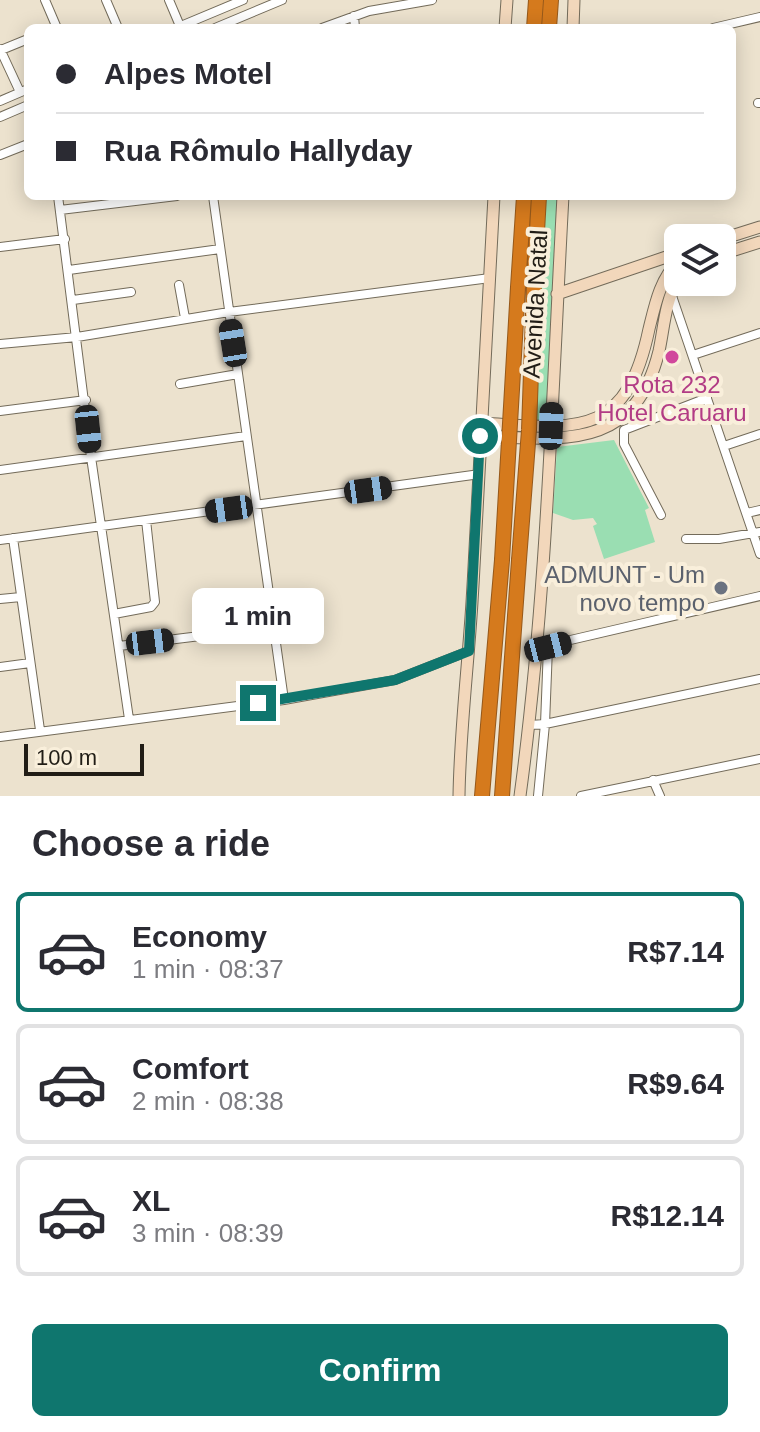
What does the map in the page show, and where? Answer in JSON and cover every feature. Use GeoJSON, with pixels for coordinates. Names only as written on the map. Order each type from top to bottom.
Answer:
{"type":"FeatureCollection","features":[{"type":"Feature","properties":{"kind":"highway"},"geometry":{"type":"LineString","coordinates":[[534,24],[536,0]]}},
{"type":"Feature","properties":{"kind":"highway"},"geometry":{"type":"LineString","coordinates":[[549,24],[551,0]]}},
{"type":"Feature","properties":{"kind":"highway"},"geometry":{"type":"LineString","coordinates":[[482,796],[502,560],[524,200]]}},
{"type":"Feature","properties":{"kind":"highway"},"geometry":{"type":"LineString","coordinates":[[502,796],[529,430],[539,200]]}},
{"type":"Feature","properties":{"kind":"street"},"geometry":{"type":"LineString","coordinates":[[45,0],[55,24]]}},
{"type":"Feature","properties":{"kind":"street"},"geometry":{"type":"LineString","coordinates":[[106,0],[116,24]]}},
{"type":"Feature","properties":{"kind":"street"},"geometry":{"type":"LineString","coordinates":[[169,0],[177,24]]}},
{"type":"Feature","properties":{"kind":"street"},"geometry":{"type":"LineString","coordinates":[[185,24],[243,0]]}},
{"type":"Feature","properties":{"kind":"street"},"geometry":{"type":"LineString","coordinates":[[225,24],[282,0]]}},
{"type":"Feature","properties":{"kind":"street"},"geometry":{"type":"LineString","coordinates":[[364,0],[369,11]]}},
{"type":"Feature","properties":{"kind":"street"},"geometry":{"type":"LineString","coordinates":[[333,24],[369,11],[432,0]]}},
{"type":"Feature","properties":{"kind":"street"},"geometry":{"type":"LineString","coordinates":[[505,24],[507,0]]}},
{"type":"Feature","properties":{"kind":"street"},"geometry":{"type":"LineString","coordinates":[[574,0],[577,24]]}},
{"type":"Feature","properties":{"kind":"street"},"geometry":{"type":"LineString","coordinates":[[354,16],[355,24]]}},
{"type":"Feature","properties":{"kind":"street"},"geometry":{"type":"LineString","coordinates":[[730,24],[760,17]]}},
{"type":"Feature","properties":{"kind":"street"},"geometry":{"type":"LineString","coordinates":[[0,101],[24,90],[0,49],[24,40]]}},
{"type":"Feature","properties":{"kind":"street"},"geometry":{"type":"LineString","coordinates":[[0,117],[24,107]]}},
{"type":"Feature","properties":{"kind":"street"},"geometry":{"type":"LineString","coordinates":[[0,155],[24,146]]}},
{"type":"Feature","properties":{"kind":"street"},"geometry":{"type":"LineString","coordinates":[[59,200],[91,457],[129,719]]}},
{"type":"Feature","properties":{"kind":"street"},"geometry":{"type":"LineString","coordinates":[[60,210],[144,200]]}},
{"type":"Feature","properties":{"kind":"street"},"geometry":{"type":"LineString","coordinates":[[214,200],[284,700]]}},
{"type":"Feature","properties":{"kind":"street"},"geometry":{"type":"LineString","coordinates":[[459,796],[460,735],[469,651],[494,200]]}},
{"type":"Feature","properties":{"kind":"street","name":"Avenida Natal"},"geometry":{"type":"LineString","coordinates":[[520,796],[542,648],[563,200]]}},
{"type":"Feature","properties":{"kind":"street"},"geometry":{"type":"LineString","coordinates":[[736,235],[760,227]]}},
{"type":"Feature","properties":{"kind":"street"},"geometry":{"type":"LineString","coordinates":[[0,247],[65,239]]}},
{"type":"Feature","properties":{"kind":"street"},"geometry":{"type":"LineString","coordinates":[[736,250],[760,242]]}},
{"type":"Feature","properties":{"kind":"street"},"geometry":{"type":"LineString","coordinates":[[69,270],[220,249]]}},
{"type":"Feature","properties":{"kind":"street"},"geometry":{"type":"LineString","coordinates":[[557,294],[664,258]]}},
{"type":"Feature","properties":{"kind":"street"},"geometry":{"type":"LineString","coordinates":[[0,344],[77,337],[185,318],[490,278]]}},
{"type":"Feature","properties":{"kind":"street"},"geometry":{"type":"LineString","coordinates":[[551,432],[593,421],[626,395],[636,378],[664,281]]}},
{"type":"Feature","properties":{"kind":"street"},"geometry":{"type":"LineString","coordinates":[[179,285],[185,318]]}},
{"type":"Feature","properties":{"kind":"street"},"geometry":{"type":"LineString","coordinates":[[73,300],[131,292]]}},
{"type":"Feature","properties":{"kind":"street"},"geometry":{"type":"LineString","coordinates":[[481,429],[551,432],[581,437],[602,429],[631,408],[648,382],[658,354],[670,296]]}},
{"type":"Feature","properties":{"kind":"street"},"geometry":{"type":"LineString","coordinates":[[672,296],[757,534],[760,554]]}},
{"type":"Feature","properties":{"kind":"street"},"geometry":{"type":"LineString","coordinates":[[693,355],[760,333]]}},
{"type":"Feature","properties":{"kind":"street"},"geometry":{"type":"LineString","coordinates":[[180,384],[238,374]]}},
{"type":"Feature","properties":{"kind":"street"},"geometry":{"type":"LineString","coordinates":[[661,515],[624,444],[624,430],[707,398]]}},
{"type":"Feature","properties":{"kind":"street"},"geometry":{"type":"LineString","coordinates":[[0,411],[86,400]]}},
{"type":"Feature","properties":{"kind":"street"},"geometry":{"type":"LineString","coordinates":[[724,446],[760,434]]}},
{"type":"Feature","properties":{"kind":"street"},"geometry":{"type":"LineString","coordinates":[[0,470],[246,436]]}},
{"type":"Feature","properties":{"kind":"street"},"geometry":{"type":"LineString","coordinates":[[0,540],[480,474]]}},
{"type":"Feature","properties":{"kind":"street"},"geometry":{"type":"LineString","coordinates":[[747,513],[760,510]]}},
{"type":"Feature","properties":{"kind":"street"},"geometry":{"type":"LineString","coordinates":[[114,614],[151,607],[155,602],[146,520]]}},
{"type":"Feature","properties":{"kind":"street"},"geometry":{"type":"LineString","coordinates":[[686,539],[757,534]]}},
{"type":"Feature","properties":{"kind":"street"},"geometry":{"type":"LineString","coordinates":[[13,538],[40,730]]}},
{"type":"Feature","properties":{"kind":"street"},"geometry":{"type":"LineString","coordinates":[[538,796],[545,724],[542,648],[760,596]]}},
{"type":"Feature","properties":{"kind":"street"},"geometry":{"type":"LineString","coordinates":[[0,599],[21,597]]}},
{"type":"Feature","properties":{"kind":"street"},"geometry":{"type":"LineString","coordinates":[[119,646],[273,627]]}},
{"type":"Feature","properties":{"kind":"street"},"geometry":{"type":"LineString","coordinates":[[0,737],[284,700],[395,680],[469,651]]}},
{"type":"Feature","properties":{"kind":"street"},"geometry":{"type":"LineString","coordinates":[[0,667],[30,663]]}},
{"type":"Feature","properties":{"kind":"street"},"geometry":{"type":"LineString","coordinates":[[530,725],[760,679]]}},
{"type":"Feature","properties":{"kind":"street"},"geometry":{"type":"LineString","coordinates":[[581,796],[609,793],[653,780],[760,759]]}},
{"type":"Feature","properties":{"kind":"street"},"geometry":{"type":"LineString","coordinates":[[653,780],[660,796]]}},
{"type":"Feature","properties":{"kind":"green space"},"geometry":{"type":"Polygon","coordinates":[[[541,200],[558,200],[548,421],[527,422],[541,200]]]}},
{"type":"Feature","properties":{"kind":"green space"},"geometry":{"type":"Polygon","coordinates":[[[614,440],[649,508],[645,510],[655,542],[604,559],[593,518],[573,520],[553,513],[557,447],[614,440]]]}},
{"type":"Feature","properties":{"kind":"place","name":"Rota 232 Hotel Caruaru"},"geometry":{"type":"Point","coordinates":[672,357]}},
{"type":"Feature","properties":{"kind":"place","name":"ADMUNT - Um novo tempo"},"geometry":{"type":"Point","coordinates":[721,588]}},
{"type":"Feature","properties":{"kind":"route"},"geometry":{"type":"LineString","coordinates":[[258,703],[395,680],[469,651],[480,436]]}}]}
